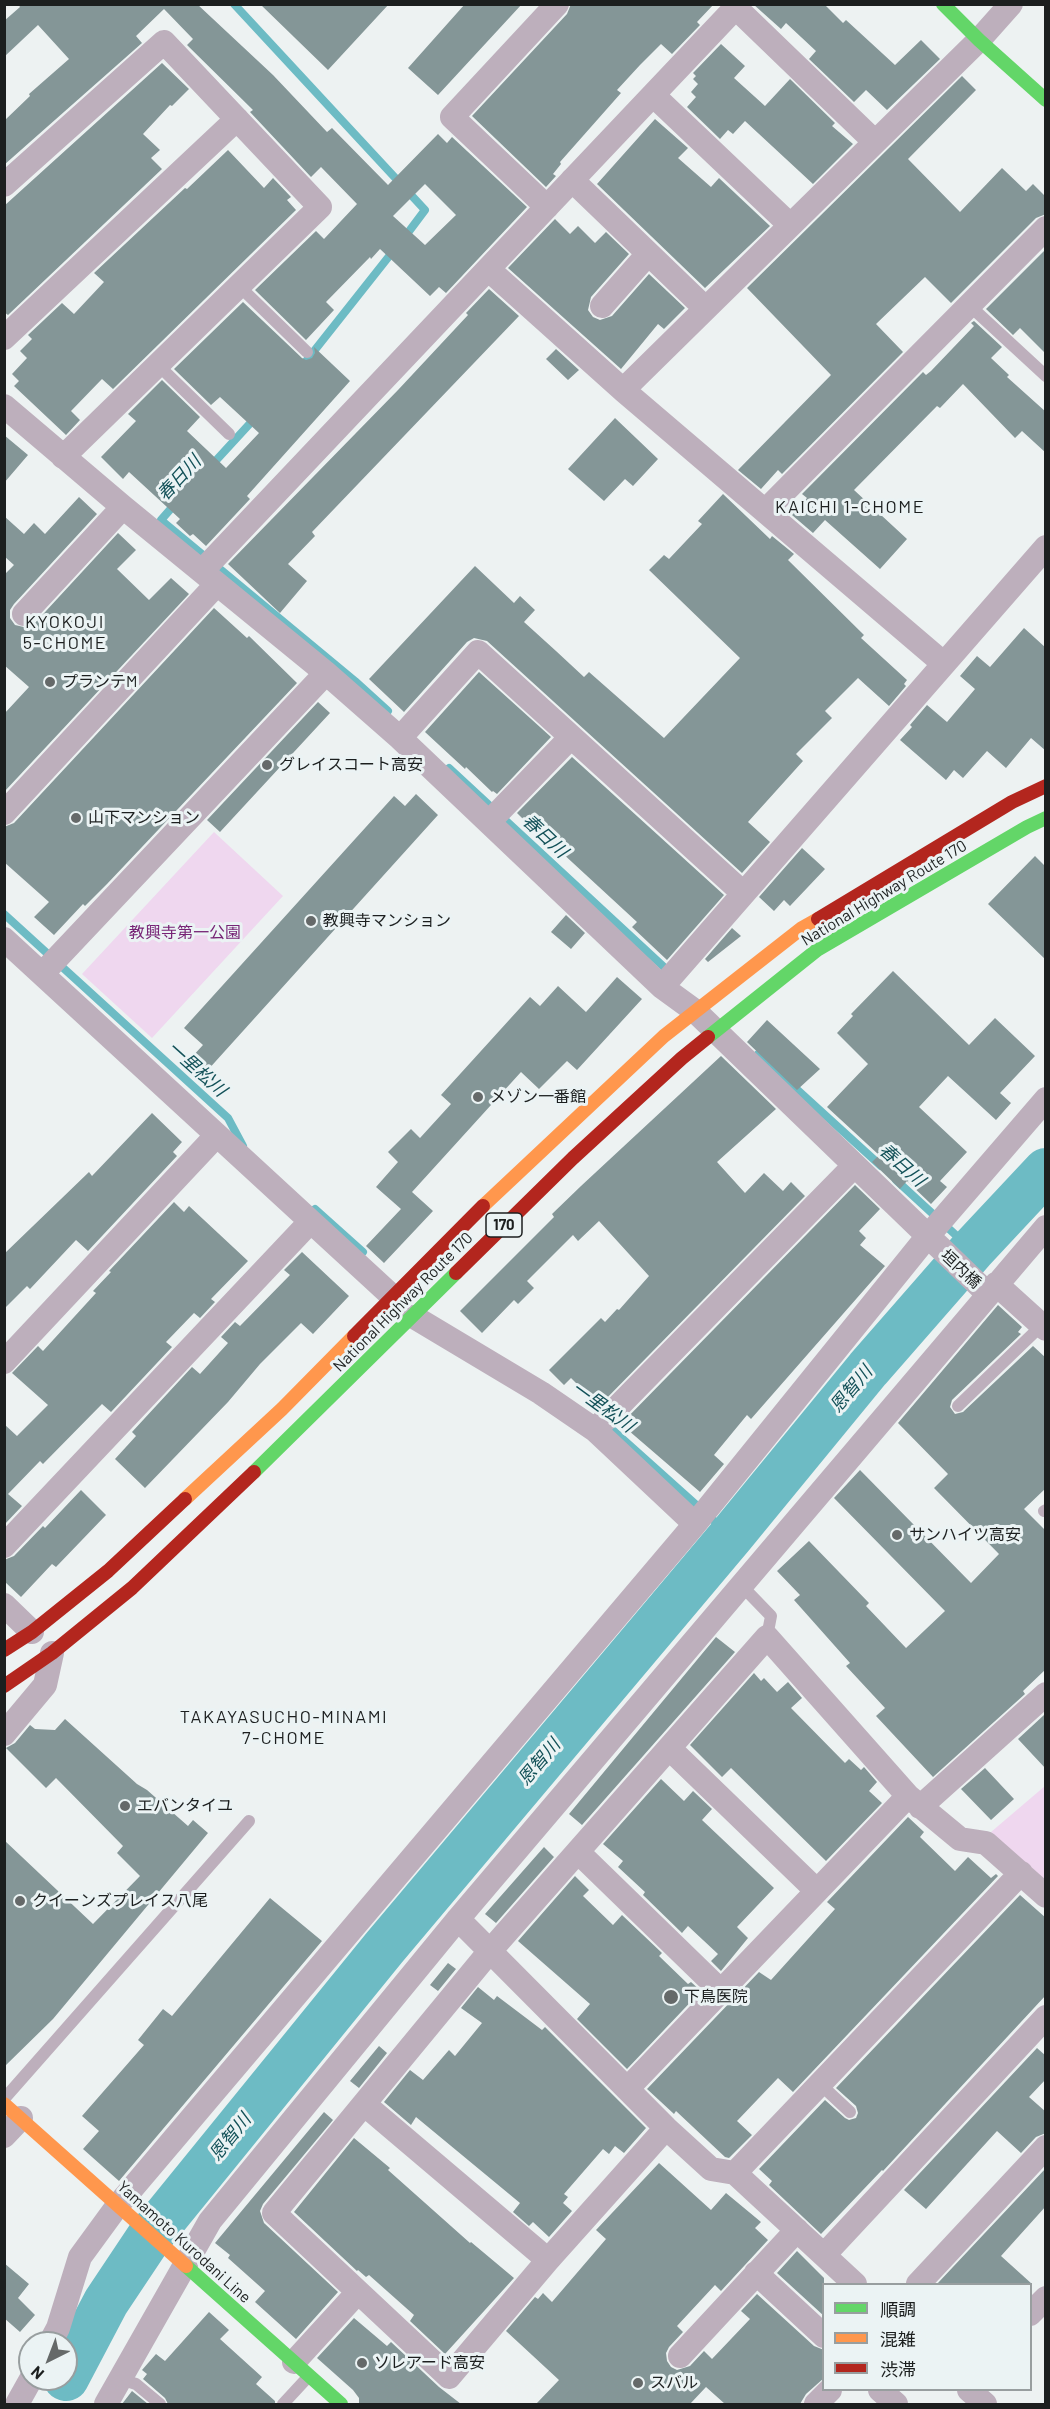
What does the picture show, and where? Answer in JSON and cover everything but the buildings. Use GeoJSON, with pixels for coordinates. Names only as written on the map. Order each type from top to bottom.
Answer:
{"type":"FeatureCollection","features":[{"type":"Feature","properties":{"kind":"main road"},"geometry":{"type":"LineString","coordinates":[[943,4],[1046,100]]}},
{"type":"Feature","properties":{"kind":"main road"},"geometry":{"type":"LineString","coordinates":[[979,40],[1046,115]]}},
{"type":"Feature","properties":{"kind":"main road","name":"National Highway Route 170"},"geometry":{"type":"LineString","coordinates":[[4,1650],[32,1632],[117,1563],[282,1409],[483,1205],[664,1036],[802,928],[1012,802],[1046,786]]}},
{"type":"Feature","properties":{"kind":"main road","name":"National Highway Route 170"},"geometry":{"type":"LineString","coordinates":[[4,1686],[52,1653],[132,1588],[302,1427],[573,1158],[682,1058],[817,950],[1046,818]]}},
{"type":"Feature","properties":{"kind":"main road","name":"Yamamoto Kurodani Line"},"geometry":{"type":"LineString","coordinates":[[13,2111],[341,2404]]}},
{"type":"Feature","properties":{"kind":"street"},"geometry":{"type":"LineString","coordinates":[[547,207],[452,117],[557,4]]}},
{"type":"Feature","properties":{"kind":"street"},"geometry":{"type":"LineString","coordinates":[[623,390],[873,141],[979,40],[1011,4]]}},
{"type":"Feature","properties":{"kind":"street"},"geometry":{"type":"LineString","coordinates":[[4,813],[210,569],[736,6],[873,141]]}},
{"type":"Feature","properties":{"kind":"street"},"geometry":{"type":"LineString","coordinates":[[4,185],[164,42],[320,207],[63,457]]}},
{"type":"Feature","properties":{"kind":"street"},"geometry":{"type":"LineString","coordinates":[[653,95],[790,225]]}},
{"type":"Feature","properties":{"kind":"street"},"geometry":{"type":"LineString","coordinates":[[4,338],[237,119]]}},
{"type":"Feature","properties":{"kind":"street"},"geometry":{"type":"LineString","coordinates":[[572,180],[705,308]]}},
{"type":"Feature","properties":{"kind":"street"},"geometry":{"type":"LineString","coordinates":[[765,511],[1046,228]]}},
{"type":"Feature","properties":{"kind":"street"},"geometry":{"type":"LineString","coordinates":[[602,306],[648,254]]}},
{"type":"Feature","properties":{"kind":"street"},"geometry":{"type":"LineString","coordinates":[[488,269],[623,390],[943,663]]}},
{"type":"Feature","properties":{"kind":"street","name":"垣内橋"},"geometry":{"type":"LineString","coordinates":[[6,409],[123,507],[210,569],[400,738],[662,987],[695,1011],[854,1166],[936,1230],[992,1289],[1044,1327]]}},
{"type":"Feature","properties":{"kind":"street"},"geometry":{"type":"LineString","coordinates":[[24,614],[123,507]]}},
{"type":"Feature","properties":{"kind":"street"},"geometry":{"type":"LineString","coordinates":[[662,987],[1046,547]]}},
{"type":"Feature","properties":{"kind":"street"},"geometry":{"type":"LineString","coordinates":[[400,738],[478,652],[743,893]]}},
{"type":"Feature","properties":{"kind":"street"},"geometry":{"type":"LineString","coordinates":[[50,965],[326,673]]}},
{"type":"Feature","properties":{"kind":"street"},"geometry":{"type":"LineString","coordinates":[[489,822],[571,737]]}},
{"type":"Feature","properties":{"kind":"street"},"geometry":{"type":"LineString","coordinates":[[4,939],[50,965],[216,1136],[393,1297]]}},
{"type":"Feature","properties":{"kind":"street"},"geometry":{"type":"LineString","coordinates":[[56,2331],[80,2257],[700,1517],[1046,1099]]}},
{"type":"Feature","properties":{"kind":"street"},"geometry":{"type":"LineString","coordinates":[[4,1362],[216,1136]]}},
{"type":"Feature","properties":{"kind":"street"},"geometry":{"type":"LineString","coordinates":[[601,1424],[854,1166]]}},
{"type":"Feature","properties":{"kind":"street"},"geometry":{"type":"LineString","coordinates":[[4,1546],[310,1222]]}},
{"type":"Feature","properties":{"kind":"street"},"geometry":{"type":"LineString","coordinates":[[106,2404],[179,2259],[458,1919],[1046,1227]]}},
{"type":"Feature","properties":{"kind":"street"},"geometry":{"type":"LineString","coordinates":[[414,1317],[541,1394],[601,1424],[700,1517]]}},
{"type":"Feature","properties":{"kind":"street"},"geometry":{"type":"LineString","coordinates":[[4,1605],[32,1632]]}},
{"type":"Feature","properties":{"kind":"street"},"geometry":{"type":"LineString","coordinates":[[666,2128],[548,2260],[449,2377],[274,2213],[490,1951],[767,1636],[914,1802],[960,1839],[986,1843],[1046,1896]]}},
{"type":"Feature","properties":{"kind":"street"},"geometry":{"type":"LineString","coordinates":[[4,1734],[45,1685],[52,1653]]}},
{"type":"Feature","properties":{"kind":"street"},"geometry":{"type":"LineString","coordinates":[[628,2088],[817,1891],[914,1802],[1046,1694]]}},
{"type":"Feature","properties":{"kind":"street"},"geometry":{"type":"LineString","coordinates":[[669,1748],[817,1891]]}},
{"type":"Feature","properties":{"kind":"street"},"geometry":{"type":"LineString","coordinates":[[578,1852],[721,1991]]}},
{"type":"Feature","properties":{"kind":"street"},"geometry":{"type":"LineString","coordinates":[[735,2173],[1021,1874]]}},
{"type":"Feature","properties":{"kind":"street"},"geometry":{"type":"LineString","coordinates":[[458,1919],[666,2128],[711,2169],[735,2173],[854,2283]]}},
{"type":"Feature","properties":{"kind":"street"},"geometry":{"type":"LineString","coordinates":[[824,2255],[1046,2017]]}},
{"type":"Feature","properties":{"kind":"street"},"geometry":{"type":"LineString","coordinates":[[364,2104],[548,2260]]}},
{"type":"Feature","properties":{"kind":"street"},"geometry":{"type":"LineString","coordinates":[[4,2136],[13,2111]]}},
{"type":"Feature","properties":{"kind":"street"},"geometry":{"type":"LineString","coordinates":[[919,2283],[1046,2147]]}},
{"type":"Feature","properties":{"kind":"street"},"geometry":{"type":"LineString","coordinates":[[680,2356],[797,2230]]}},
{"type":"Feature","properties":{"kind":"street"},"geometry":{"type":"LineString","coordinates":[[756,2273],[822,2334]]}},
{"type":"Feature","properties":{"kind":"street"},"geometry":{"type":"LineString","coordinates":[[302,2369],[358,2292]]}},
{"type":"Feature","properties":{"kind":"street"},"geometry":{"type":"LineString","coordinates":[[1032,2312],[1046,2298]]}},
{"type":"Feature","properties":{"kind":"street"},"geometry":{"type":"LineString","coordinates":[[816,2404],[829,2391]]}},
{"type":"Feature","properties":{"kind":"street"},"geometry":{"type":"LineString","coordinates":[[881,2391],[896,2404]]}},
{"type":"Feature","properties":{"kind":"street"},"geometry":{"type":"LineString","coordinates":[[970,2391],[985,2404]]}},
{"type":"Feature","properties":{"kind":"lane"},"geometry":{"type":"LineString","coordinates":[[239,286],[306,352]]}},
{"type":"Feature","properties":{"kind":"lane"},"geometry":{"type":"LineString","coordinates":[[969,304],[1046,376]]}},
{"type":"Feature","properties":{"kind":"lane"},"geometry":{"type":"LineString","coordinates":[[158,365],[229,434]]}},
{"type":"Feature","properties":{"kind":"lane"},"geometry":{"type":"LineString","coordinates":[[957,1406],[1044,1327]]}},
{"type":"Feature","properties":{"kind":"lane"},"geometry":{"type":"LineString","coordinates":[[741,1585],[771,1616],[767,1636]]}},
{"type":"Feature","properties":{"kind":"lane"},"geometry":{"type":"LineString","coordinates":[[4,2099],[249,1821]]}},
{"type":"Feature","properties":{"kind":"lane"},"geometry":{"type":"LineString","coordinates":[[820,2084],[850,2112]]}},
{"type":"Feature","properties":{"kind":"lane"},"geometry":{"type":"LineString","coordinates":[[283,2404],[302,2369]]}},
{"type":"Feature","properties":{"kind":"lane"},"geometry":{"type":"LineString","coordinates":[[120,2379],[136,2384],[160,2404]]}},
{"type":"Feature","properties":{"kind":"green space","name":"教興寺第一公園"},"geometry":{"type":"Polygon","coordinates":[[[214,832],[283,896],[152,1038],[82,974],[214,832]]]}},
{"type":"Feature","properties":{"kind":"green space"},"geometry":{"type":"Polygon","coordinates":[[[1045,1786],[1045,1883],[991,1832],[1045,1786]]]}},
{"type":"Feature","properties":{"kind":"waterway","name":"春日川"},"geometry":{"type":"LineString","coordinates":[[234,4],[425,210],[404,238]]}},
{"type":"Feature","properties":{"kind":"waterway","name":"春日川"},"geometry":{"type":"LineString","coordinates":[[303,365],[394,250]]}},
{"type":"Feature","properties":{"kind":"waterway","name":"春日川"},"geometry":{"type":"LineString","coordinates":[[210,467],[255,418]]}},
{"type":"Feature","properties":{"kind":"waterway","name":"春日川"},"geometry":{"type":"LineString","coordinates":[[175,504],[161,520],[388,711]]}},
{"type":"Feature","properties":{"kind":"waterway","name":"春日川"},"geometry":{"type":"LineString","coordinates":[[449,768],[665,968]]}},
{"type":"Feature","properties":{"kind":"waterway","name":"一里松川"},"geometry":{"type":"LineString","coordinates":[[4,914],[228,1118],[243,1146]]}},
{"type":"Feature","properties":{"kind":"waterway","name":"春日川"},"geometry":{"type":"LineString","coordinates":[[758,1054],[881,1166]]}},
{"type":"Feature","properties":{"kind":"waterway","name":"恩智川"},"geometry":{"type":"LineString","coordinates":[[78,2355],[106,2302],[150,2236],[384,1948],[731,1536],[868,1369],[972,1250],[1046,1171]]}},
{"type":"Feature","properties":{"kind":"waterway","name":"春日川"},"geometry":{"type":"LineString","coordinates":[[896,1180],[972,1250]]}},
{"type":"Feature","properties":{"kind":"waterway","name":"一里松川"},"geometry":{"type":"LineString","coordinates":[[315,1209],[363,1252]]}},
{"type":"Feature","properties":{"kind":"waterway","name":"一里松川"},"geometry":{"type":"LineString","coordinates":[[606,1424],[731,1536]]}},
{"type":"Feature","properties":{"kind":"traffic: fast"},"geometry":{"type":"LineString","coordinates":[[943,4],[1046,100]]}},
{"type":"Feature","properties":{"kind":"traffic: fast"},"geometry":{"type":"LineString","coordinates":[[708,1037],[817,950],[1046,818]]}},
{"type":"Feature","properties":{"kind":"traffic: fast"},"geometry":{"type":"LineString","coordinates":[[254,1472],[456,1273]]}},
{"type":"Feature","properties":{"kind":"traffic: fast"},"geometry":{"type":"LineString","coordinates":[[186,2266],[341,2404]]}},
{"type":"Feature","properties":{"kind":"traffic: slow"},"geometry":{"type":"LineString","coordinates":[[483,1206],[664,1036],[802,928],[818,919]]}},
{"type":"Feature","properties":{"kind":"traffic: slow"},"geometry":{"type":"LineString","coordinates":[[185,1499],[282,1409],[354,1336]]}},
{"type":"Feature","properties":{"kind":"traffic: slow"},"geometry":{"type":"LineString","coordinates":[[4,2104],[186,2266]]}},
{"type":"Feature","properties":{"kind":"traffic: jam"},"geometry":{"type":"LineString","coordinates":[[818,919],[1012,802],[1046,786]]}},
{"type":"Feature","properties":{"kind":"traffic: jam"},"geometry":{"type":"LineString","coordinates":[[456,1273],[573,1158],[708,1037]]}},
{"type":"Feature","properties":{"kind":"traffic: jam"},"geometry":{"type":"LineString","coordinates":[[354,1336],[483,1206]]}},
{"type":"Feature","properties":{"kind":"traffic: jam"},"geometry":{"type":"LineString","coordinates":[[4,1686],[52,1653],[132,1588],[254,1472]]}},
{"type":"Feature","properties":{"kind":"traffic: jam"},"geometry":{"type":"LineString","coordinates":[[4,1650],[32,1632],[108,1571],[185,1499]]}},
{"type":"Feature","properties":{"kind":"place","name":"プランテM"},"geometry":{"type":"Point","coordinates":[50,682]}},
{"type":"Feature","properties":{"kind":"place","name":"グレイスコート高安"},"geometry":{"type":"Point","coordinates":[267,765]}},
{"type":"Feature","properties":{"kind":"place","name":"山下マンション"},"geometry":{"type":"Point","coordinates":[76,818]}},
{"type":"Feature","properties":{"kind":"place","name":"教興寺マンション"},"geometry":{"type":"Point","coordinates":[311,921]}},
{"type":"Feature","properties":{"kind":"place","name":"メゾン一番館"},"geometry":{"type":"Point","coordinates":[478,1097]}},
{"type":"Feature","properties":{"kind":"place","name":"サンハイツ高安"},"geometry":{"type":"Point","coordinates":[897,1535]}},
{"type":"Feature","properties":{"kind":"place","name":"エバンタイユ"},"geometry":{"type":"Point","coordinates":[125,1806]}},
{"type":"Feature","properties":{"kind":"place","name":"クイーンズプレイス八尾"},"geometry":{"type":"Point","coordinates":[20,1901]}},
{"type":"Feature","properties":{"kind":"place","name":"下鳥医院"},"geometry":{"type":"Point","coordinates":[671,1997]}},
{"type":"Feature","properties":{"kind":"place","name":"ソレアード高安"},"geometry":{"type":"Point","coordinates":[362,2363]}},
{"type":"Feature","properties":{"kind":"place","name":"スバル"},"geometry":{"type":"Point","coordinates":[638,2383]}},
{"type":"Feature","properties":{"kind":"district","name":"KAICHI 1-CHOME"},"geometry":{"type":"Point","coordinates":[850,507]}},
{"type":"Feature","properties":{"kind":"district","name":"KYOKOJI 5-CHOME"},"geometry":{"type":"Point","coordinates":[65,632]}},
{"type":"Feature","properties":{"kind":"district","name":"TAKAYASUCHO-MINAMI 7-CHOME"},"geometry":{"type":"Point","coordinates":[284,1727]}}]}
